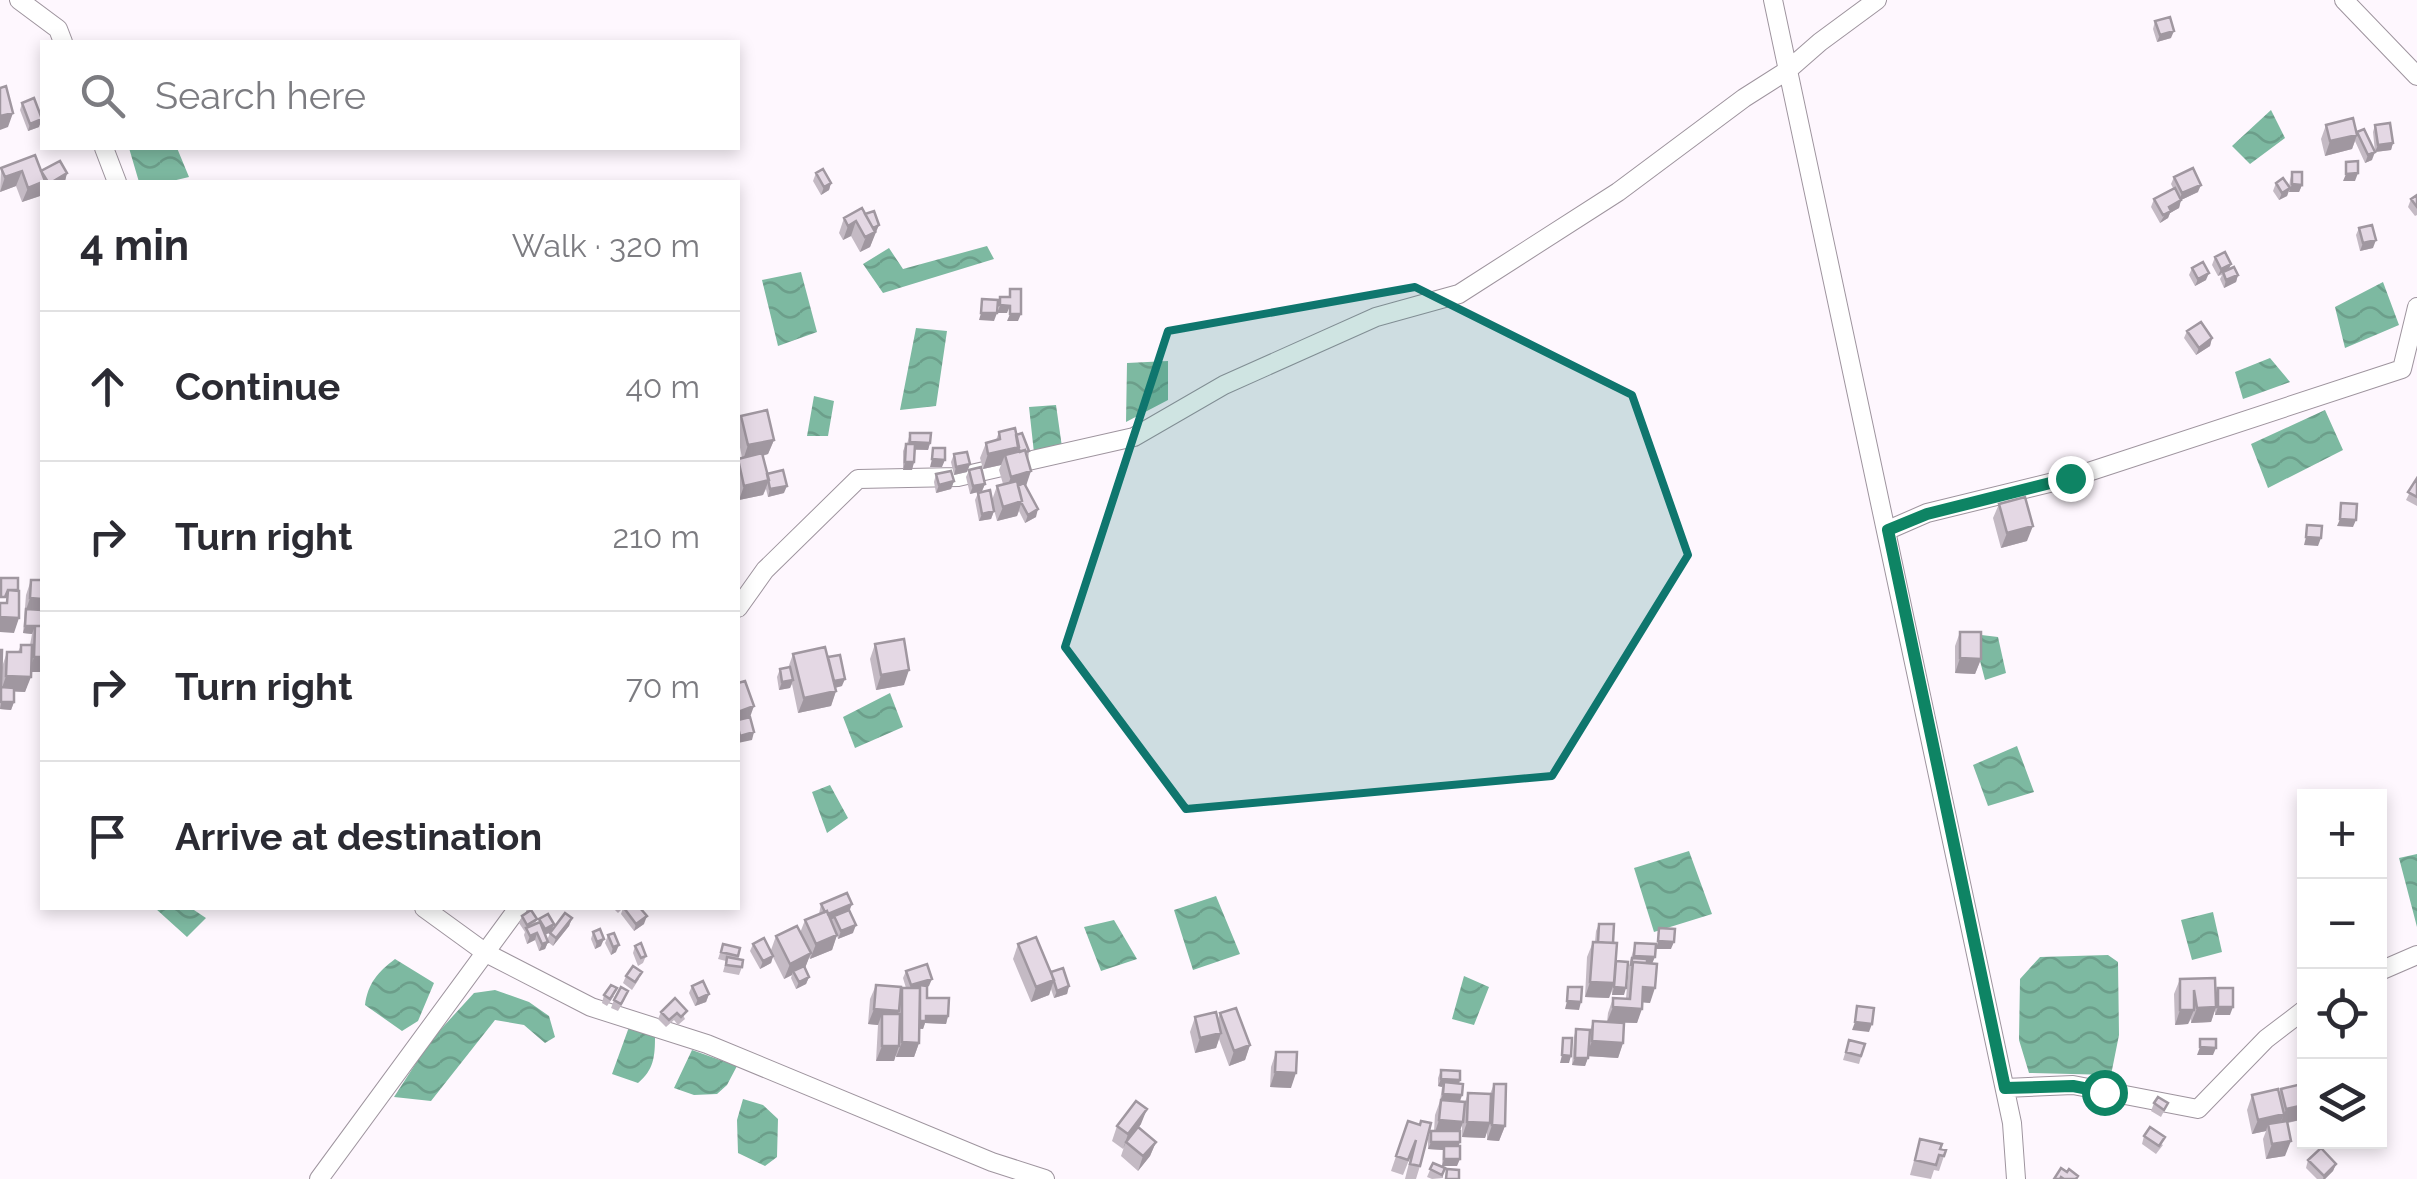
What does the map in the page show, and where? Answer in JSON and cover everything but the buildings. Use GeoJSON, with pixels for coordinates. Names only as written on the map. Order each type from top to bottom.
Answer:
{"type":"FeatureCollection","features":[{"type":"Feature","properties":{"kind":"street"},"geometry":{"type":"LineString","coordinates":[[19,0],[58,28],[62,40]]}},
{"type":"Feature","properties":{"kind":"street"},"geometry":{"type":"LineString","coordinates":[[1773,0],[2005,1088],[2016,1179]]}},
{"type":"Feature","properties":{"kind":"street"},"geometry":{"type":"LineString","coordinates":[[740,605],[766,570],[858,480],[958,477],[1134,437],[1224,384],[1359,325],[1459,294],[1618,192],[1788,70],[1876,0]]}},
{"type":"Feature","properties":{"kind":"street"},"geometry":{"type":"LineString","coordinates":[[2344,0],[2417,76]]}},
{"type":"Feature","properties":{"kind":"street"},"geometry":{"type":"LineString","coordinates":[[105,150],[116,180]]}},
{"type":"Feature","properties":{"kind":"street"},"geometry":{"type":"LineString","coordinates":[[1888,530],[1927,514],[2070,478],[2402,369],[2417,307]]}},
{"type":"Feature","properties":{"kind":"street"},"geometry":{"type":"LineString","coordinates":[[427,910],[486,953],[590,1007],[707,1044],[992,1162],[1045,1179]]}},
{"type":"Feature","properties":{"kind":"street"},"geometry":{"type":"LineString","coordinates":[[319,1179],[517,910]]}},
{"type":"Feature","properties":{"kind":"street"},"geometry":{"type":"LineString","coordinates":[[2385,969],[2417,955]]}},
{"type":"Feature","properties":{"kind":"street"},"geometry":{"type":"LineString","coordinates":[[2005,1088],[2073,1086],[2198,1110],[2266,1040],[2297,1016]]}},
{"type":"Feature","properties":{"kind":"highlighted area"},"geometry":{"type":"Polygon","coordinates":[[[1415,287],[1632,395],[1688,555],[1552,776],[1186,809],[1065,647],[1168,331],[1415,287]]]}},
{"type":"Feature","properties":{"kind":"water"},"geometry":{"type":"Polygon","coordinates":[[[2271,110],[2285,138],[2250,164],[2232,146],[2271,110]]]}},
{"type":"Feature","properties":{"kind":"water"},"geometry":{"type":"Polygon","coordinates":[[[130,150],[178,150],[189,177],[176,180],[138,180],[130,150]]]}},
{"type":"Feature","properties":{"kind":"water"},"geometry":{"type":"Polygon","coordinates":[[[987,246],[994,259],[883,293],[863,264],[889,248],[903,269],[987,246]]]}},
{"type":"Feature","properties":{"kind":"water"},"geometry":{"type":"Polygon","coordinates":[[[801,272],[817,332],[778,346],[762,280],[801,272]]]}},
{"type":"Feature","properties":{"kind":"water"},"geometry":{"type":"Polygon","coordinates":[[[2383,282],[2399,325],[2345,348],[2335,307],[2383,282]]]}},
{"type":"Feature","properties":{"kind":"water"},"geometry":{"type":"Polygon","coordinates":[[[916,328],[947,331],[936,406],[900,410],[916,328]]]}},
{"type":"Feature","properties":{"kind":"water"},"geometry":{"type":"Polygon","coordinates":[[[2270,358],[2290,382],[2243,399],[2235,372],[2270,358]]]}},
{"type":"Feature","properties":{"kind":"water"},"geometry":{"type":"Polygon","coordinates":[[[1168,361],[1168,400],[1126,422],[1127,363],[1168,361]]]}},
{"type":"Feature","properties":{"kind":"water"},"geometry":{"type":"Polygon","coordinates":[[[814,396],[834,401],[828,436],[807,436],[814,396]]]}},
{"type":"Feature","properties":{"kind":"water"},"geometry":{"type":"Polygon","coordinates":[[[1056,405],[1062,447],[1034,453],[1029,407],[1056,405]]]}},
{"type":"Feature","properties":{"kind":"water"},"geometry":{"type":"Polygon","coordinates":[[[2325,410],[2343,450],[2268,488],[2251,444],[2325,410]]]}},
{"type":"Feature","properties":{"kind":"water"},"geometry":{"type":"Polygon","coordinates":[[[1973,634],[1998,637],[2006,673],[1985,680],[1973,634]]]}},
{"type":"Feature","properties":{"kind":"water"},"geometry":{"type":"Polygon","coordinates":[[[890,693],[903,727],[855,748],[843,717],[890,693]]]}},
{"type":"Feature","properties":{"kind":"water"},"geometry":{"type":"Polygon","coordinates":[[[2017,746],[2034,792],[1988,806],[1973,765],[2017,746]]]}},
{"type":"Feature","properties":{"kind":"water"},"geometry":{"type":"Polygon","coordinates":[[[830,785],[848,818],[827,833],[812,792],[830,785]]]}},
{"type":"Feature","properties":{"kind":"water"},"geometry":{"type":"Polygon","coordinates":[[[1689,851],[1712,914],[1654,932],[1634,868],[1689,851]]]}},
{"type":"Feature","properties":{"kind":"water"},"geometry":{"type":"Polygon","coordinates":[[[2417,854],[2417,927],[2399,858],[2417,854]]]}},
{"type":"Feature","properties":{"kind":"water"},"geometry":{"type":"Polygon","coordinates":[[[1216,896],[1240,954],[1193,970],[1174,910],[1216,896]]]}},
{"type":"Feature","properties":{"kind":"water"},"geometry":{"type":"Polygon","coordinates":[[[157,910],[194,910],[206,918],[187,937],[157,910]]]}},
{"type":"Feature","properties":{"kind":"water"},"geometry":{"type":"Polygon","coordinates":[[[2213,912],[2222,952],[2192,960],[2181,920],[2213,912]]]}},
{"type":"Feature","properties":{"kind":"water"},"geometry":{"type":"Polygon","coordinates":[[[1114,920],[1137,959],[1101,971],[1084,927],[1114,920]]]}},
{"type":"Feature","properties":{"kind":"water"},"geometry":{"type":"Polygon","coordinates":[[[2108,955],[2118,962],[2119,1035],[2111,1075],[2029,1073],[2019,1040],[2020,979],[2040,957],[2108,955]]]}},
{"type":"Feature","properties":{"kind":"water"},"geometry":{"type":"Polygon","coordinates":[[[395,959],[434,983],[418,1021],[402,1031],[365,1005],[375,979],[395,959]]]}},
{"type":"Feature","properties":{"kind":"water"},"geometry":{"type":"Polygon","coordinates":[[[1464,976],[1489,987],[1474,1025],[1452,1019],[1464,976]]]}},
{"type":"Feature","properties":{"kind":"water"},"geometry":{"type":"Polygon","coordinates":[[[495,990],[529,1002],[549,1016],[555,1037],[545,1043],[524,1025],[495,1020],[431,1101],[394,1097],[431,1040],[474,993],[495,990]]]}},
{"type":"Feature","properties":{"kind":"water"},"geometry":{"type":"Polygon","coordinates":[[[629,1027],[655,1036],[652,1062],[638,1083],[612,1074],[629,1027]]]}},
{"type":"Feature","properties":{"kind":"water"},"geometry":{"type":"Polygon","coordinates":[[[692,1050],[737,1066],[717,1094],[694,1095],[674,1088],[692,1050]]]}},
{"type":"Feature","properties":{"kind":"water"},"geometry":{"type":"Polygon","coordinates":[[[743,1099],[763,1105],[778,1119],[777,1157],[765,1166],[738,1153],[737,1120],[743,1099]]]}},
{"type":"Feature","properties":{"kind":"route"},"geometry":{"type":"LineString","coordinates":[[2070,478],[1927,514],[1888,530],[2005,1088],[2073,1086],[2104,1092]]}}]}
